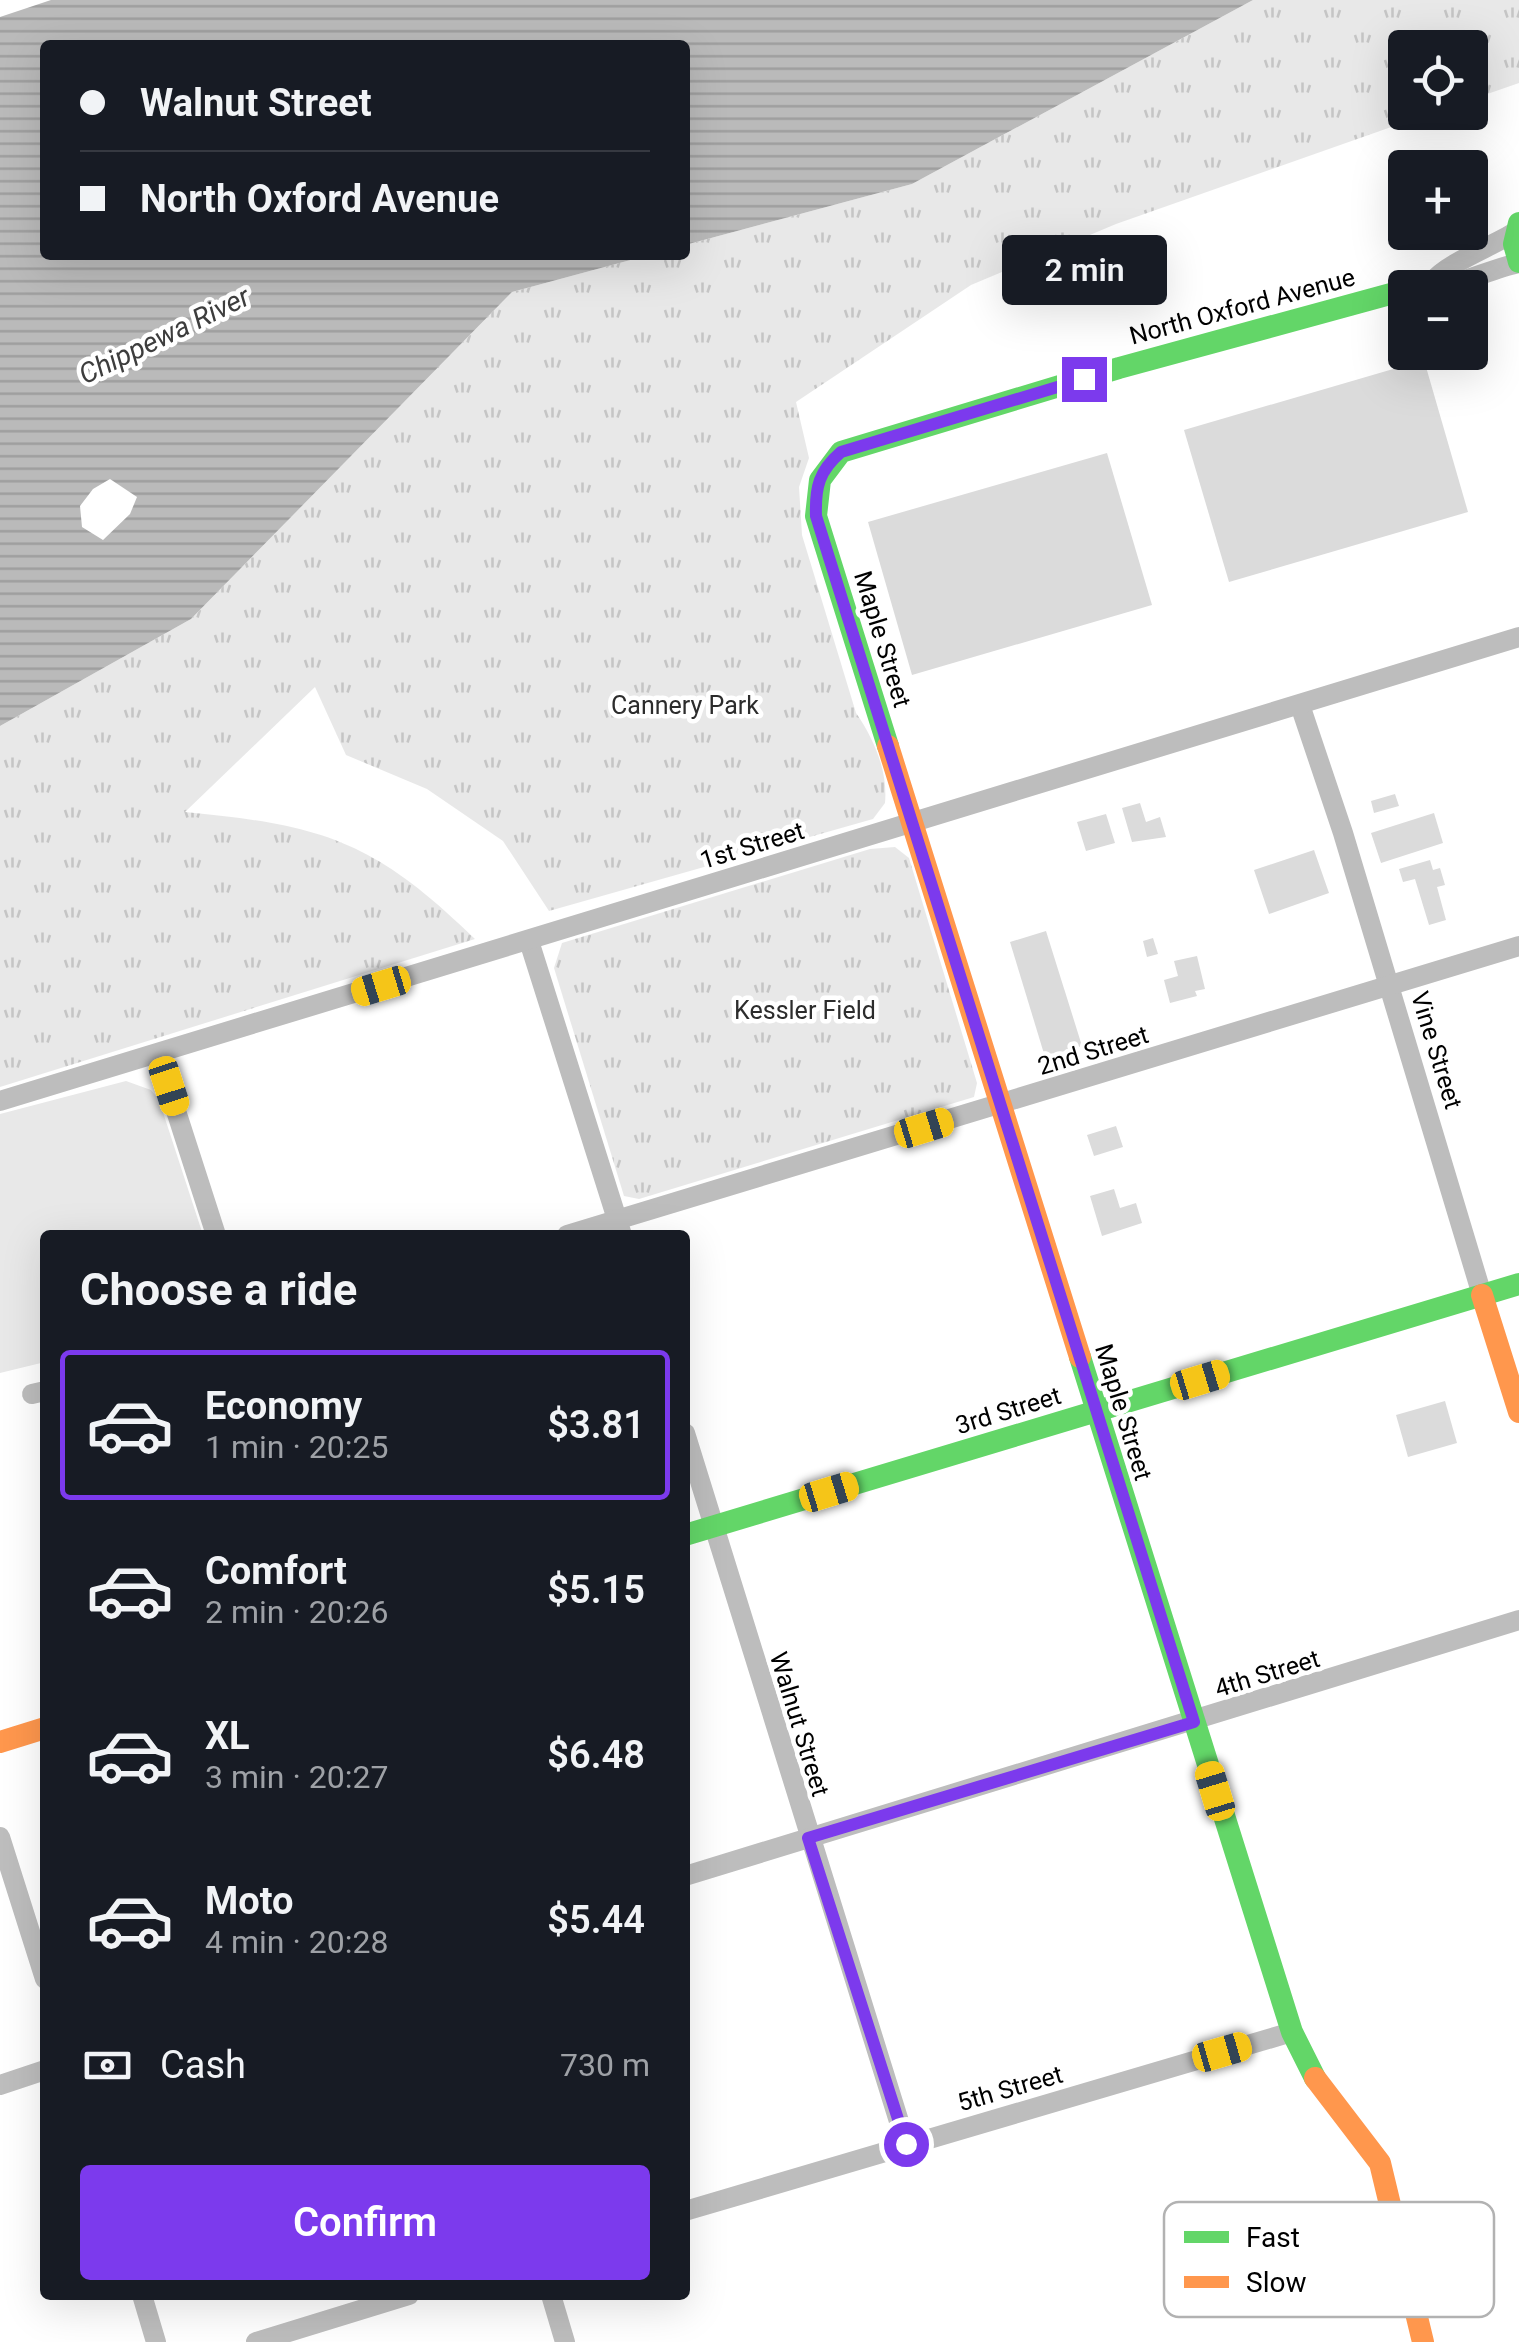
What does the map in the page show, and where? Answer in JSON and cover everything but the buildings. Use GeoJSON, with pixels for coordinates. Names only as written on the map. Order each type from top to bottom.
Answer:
{"type":"FeatureCollection","features":[{"type":"Feature","properties":{"kind":"street"},"geometry":{"type":"LineString","coordinates":[[1442,270],[1517,228],[1519,263],[1484,270]]}},
{"type":"Feature","properties":{"kind":"street","name":"North Oxford Avenue"},"geometry":{"type":"LineString","coordinates":[[818,479],[841,452],[1119,368],[1388,295]]}},
{"type":"Feature","properties":{"kind":"street","name":"Maple Street"},"geometry":{"type":"LineString","coordinates":[[818,479],[816,516],[1292,2032],[1312,2074],[1380,2163],[1389,2202]]}},
{"type":"Feature","properties":{"kind":"street","name":"1st Street"},"geometry":{"type":"LineString","coordinates":[[0,1101],[1519,637]]}},
{"type":"Feature","properties":{"kind":"street","name":"Vine Street"},"geometry":{"type":"LineString","coordinates":[[1300,705],[1519,1412]]}},
{"type":"Feature","properties":{"kind":"street"},"geometry":{"type":"LineString","coordinates":[[530,941],[620,1227]]}},
{"type":"Feature","properties":{"kind":"street","name":"2nd Street"},"geometry":{"type":"LineString","coordinates":[[620,1227],[1000,1105],[1519,946]]}},
{"type":"Feature","properties":{"kind":"street"},"geometry":{"type":"LineString","coordinates":[[158,1054],[214,1230]]}},
{"type":"Feature","properties":{"kind":"street","name":"3rd Street"},"geometry":{"type":"LineString","coordinates":[[690,1534],[1519,1284]]}},
{"type":"Feature","properties":{"kind":"street","name":"Walnut Street"},"geometry":{"type":"LineString","coordinates":[[690,1448],[906,2144]]}},
{"type":"Feature","properties":{"kind":"street","name":"4th Street"},"geometry":{"type":"LineString","coordinates":[[690,1874],[1519,1620]]}},
{"type":"Feature","properties":{"kind":"street"},"geometry":{"type":"LineString","coordinates":[[0,1742],[40,1730]]}},
{"type":"Feature","properties":{"kind":"street"},"geometry":{"type":"LineString","coordinates":[[0,1836],[40,1962]]}},
{"type":"Feature","properties":{"kind":"street","name":"5th Street"},"geometry":{"type":"LineString","coordinates":[[690,2209],[1292,2032]]}},
{"type":"Feature","properties":{"kind":"street"},"geometry":{"type":"LineString","coordinates":[[0,2085],[40,2072]]}},
{"type":"Feature","properties":{"kind":"street"},"geometry":{"type":"LineString","coordinates":[[143,2300],[156,2342]]}},
{"type":"Feature","properties":{"kind":"street"},"geometry":{"type":"LineString","coordinates":[[256,2342],[394,2300]]}},
{"type":"Feature","properties":{"kind":"street"},"geometry":{"type":"LineString","coordinates":[[552,2300],[565,2342]]}},
{"type":"Feature","properties":{"kind":"street","name":"Maple Street"},"geometry":{"type":"LineString","coordinates":[[1417,2317],[1423,2342]]}},
{"type":"Feature","properties":{"kind":"green space","name":"Cannery Park"},"geometry":{"type":"Polygon","coordinates":[[[1253,0],[1519,0],[1519,83],[1488,94],[1488,30],[1388,30],[1388,128],[1116,224],[971,285],[796,402],[809,458],[799,487],[802,535],[856,713],[882,767],[885,803],[873,819],[549,911],[503,841],[427,789],[346,755],[315,687],[185,812],[274,824],[344,844],[406,880],[475,939],[0,1087],[0,726],[191,619],[512,292],[630,260],[690,260],[690,244],[912,184],[1253,0]]]}},
{"type":"Feature","properties":{"kind":"green space","name":"Kessler Field"},"geometry":{"type":"Polygon","coordinates":[[[895,847],[909,858],[977,1083],[974,1097],[639,1199],[624,1196],[554,968],[562,943],[870,849],[895,847]]]}},
{"type":"Feature","properties":{"kind":"green space"},"geometry":{"type":"Polygon","coordinates":[[[126,1081],[151,1090],[159,1100],[201,1230],[40,1230],[40,1363],[0,1373],[0,1114],[126,1081]]]}},
{"type":"Feature","properties":{"kind":"water","name":"Chippewa River"},"geometry":{"type":"Polygon","coordinates":[[[51,0],[1253,0],[912,184],[690,244],[690,40],[40,40],[40,260],[630,260],[512,292],[191,619],[0,726],[0,17],[51,0]],[[110,479],[93,489],[80,506],[82,527],[103,540],[130,514],[137,497],[110,479]]]}},
{"type":"Feature","properties":{"kind":"traffic: fast"},"geometry":{"type":"LineString","coordinates":[[1519,223],[1514,244],[1519,262]]}},
{"type":"Feature","properties":{"kind":"traffic: fast"},"geometry":{"type":"LineString","coordinates":[[888,746],[816,516],[820,480],[841,452],[1119,368],[1388,295]]}},
{"type":"Feature","properties":{"kind":"traffic: fast"},"geometry":{"type":"LineString","coordinates":[[690,1533],[1519,1284]]}},
{"type":"Feature","properties":{"kind":"traffic: fast"},"geometry":{"type":"LineString","coordinates":[[1080,1357],[1292,2032],[1315,2078]]}},
{"type":"Feature","properties":{"kind":"traffic: slow"},"geometry":{"type":"LineString","coordinates":[[888,746],[1080,1357]]}},
{"type":"Feature","properties":{"kind":"traffic: slow"},"geometry":{"type":"LineString","coordinates":[[1482,1295],[1519,1412]]}},
{"type":"Feature","properties":{"kind":"traffic: slow"},"geometry":{"type":"LineString","coordinates":[[0,1742],[40,1730]]}},
{"type":"Feature","properties":{"kind":"traffic: slow"},"geometry":{"type":"LineString","coordinates":[[1315,2078],[1380,2163],[1389,2202]]}},
{"type":"Feature","properties":{"kind":"traffic: slow"},"geometry":{"type":"LineString","coordinates":[[1417,2317],[1423,2342]]}},
{"type":"Feature","properties":{"kind":"route"},"geometry":{"type":"LineString","coordinates":[[906,2144],[808,1838],[1194,1722],[816,516],[815,497],[818,479],[826,465],[841,452],[1084,379]]}}]}
